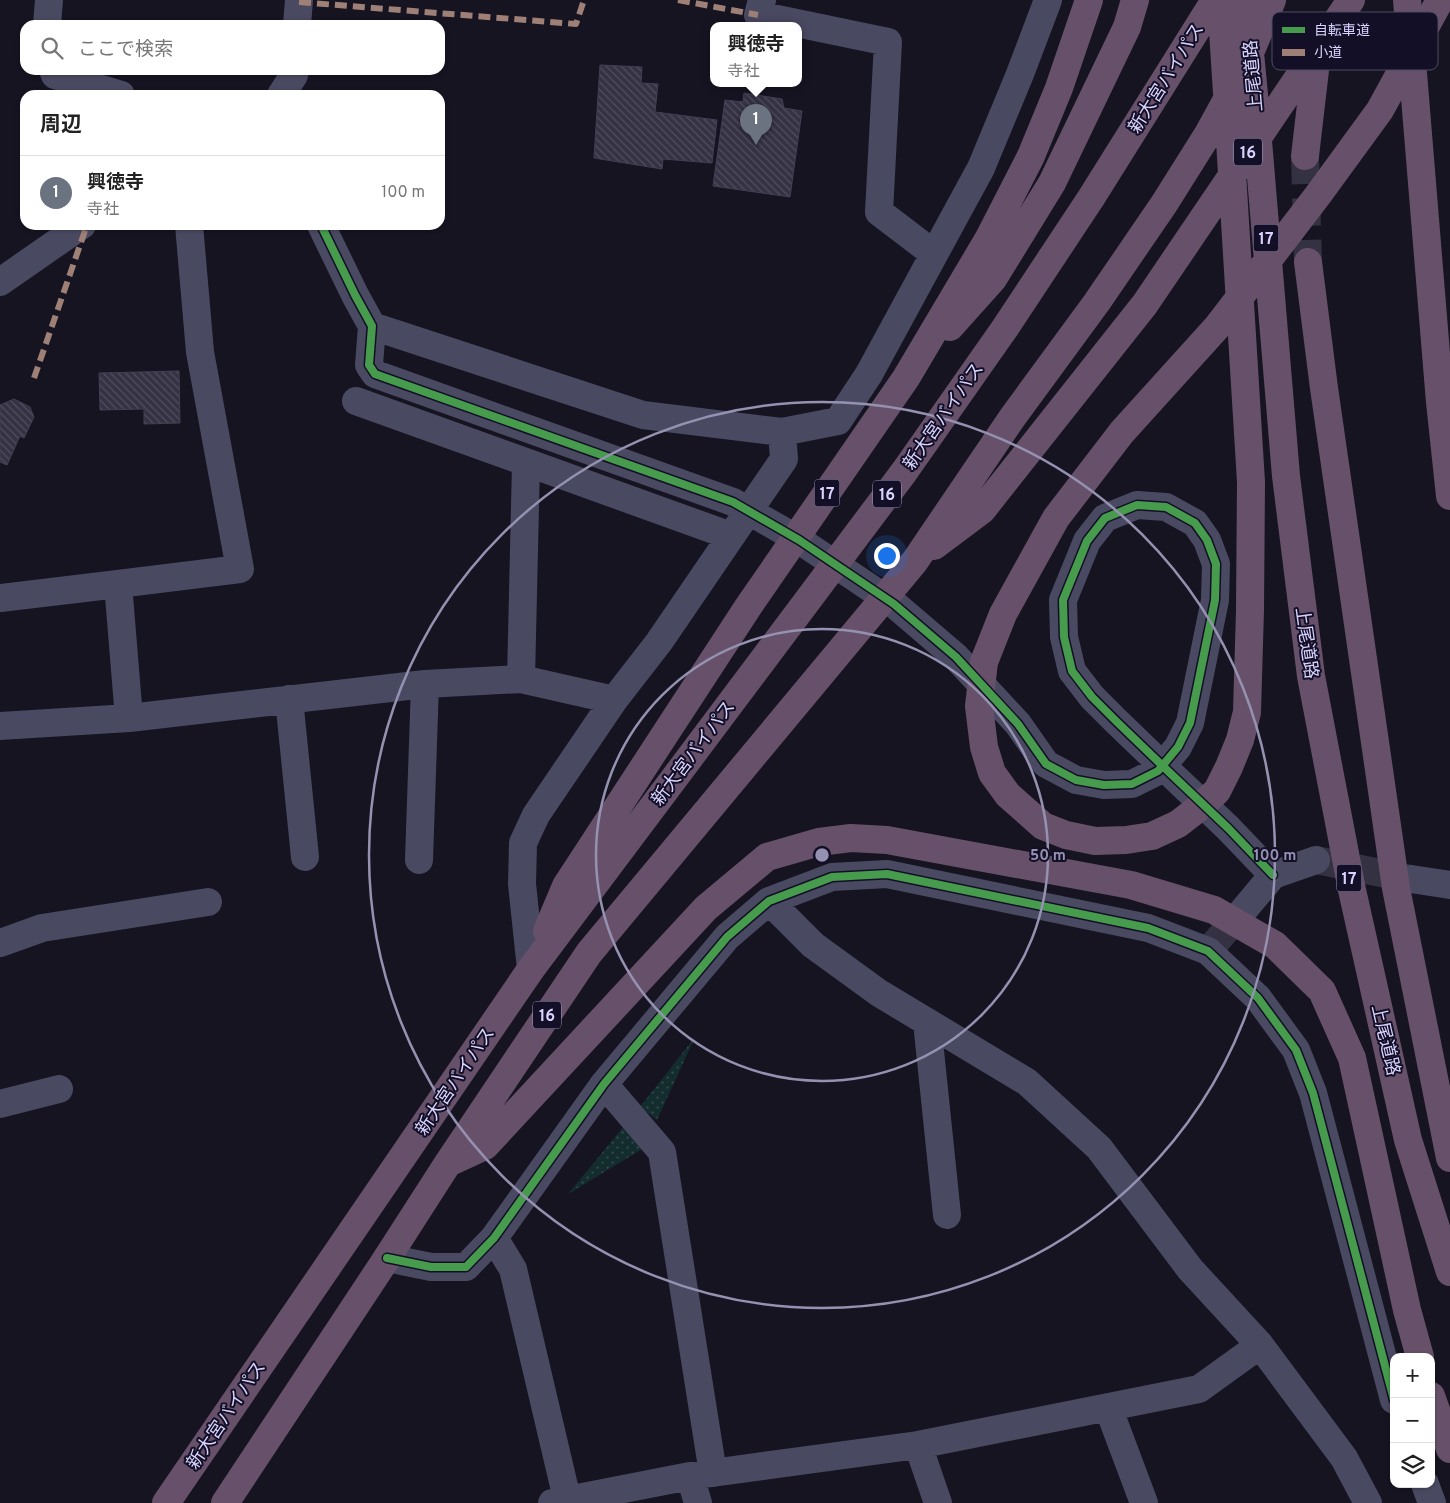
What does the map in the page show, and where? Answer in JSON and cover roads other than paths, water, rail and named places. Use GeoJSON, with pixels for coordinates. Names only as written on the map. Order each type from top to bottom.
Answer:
{"type":"FeatureCollection","features":[{"type":"Feature","properties":{"kind":"highway","name":"17"},"geometry":{"type":"LineString","coordinates":[[531,969],[566,886],[748,607],[906,378],[988,238],[1031,156],[1060,88],[1089,0]]}},
{"type":"Feature","properties":{"kind":"highway"},"geometry":{"type":"LineString","coordinates":[[906,378],[993,278],[1052,183],[1128,27],[1135,0]]}},
{"type":"Feature","properties":{"kind":"highway","name":"新大宮バイパス"},"geometry":{"type":"LineString","coordinates":[[166,1503],[531,969],[904,472],[1005,328],[1091,198],[1214,0]]}},
{"type":"Feature","properties":{"kind":"highway"},"geometry":{"type":"LineString","coordinates":[[1221,0],[1240,298],[1251,482],[1247,712],[1240,740],[1230,767],[1217,791],[1178,824],[1152,836],[1126,840],[1095,841],[1066,835],[1042,826],[1008,795],[992,773],[984,747],[979,706],[984,662],[1003,614],[1056,518],[1122,432],[1217,327],[1240,298],[1318,195],[1380,110],[1402,70]]}},
{"type":"Feature","properties":{"kind":"highway","name":"上尾道路"},"geometry":{"type":"LineString","coordinates":[[1245,0],[1256,105],[1286,476],[1311,676],[1352,890],[1408,1140],[1450,1272]]}},
{"type":"Feature","properties":{"kind":"highway"},"geometry":{"type":"LineString","coordinates":[[915,561],[1012,418],[1097,302],[1164,204],[1208,134],[1242,72],[1272,0]]}},
{"type":"Feature","properties":{"kind":"highway","name":"16"},"geometry":{"type":"LineString","coordinates":[[1343,12],[1351,0]]}},
{"type":"Feature","properties":{"kind":"highway"},"geometry":{"type":"LineString","coordinates":[[1433,12],[1440,0]]}},
{"type":"Feature","properties":{"kind":"highway","name":"16"},"geometry":{"type":"LineString","coordinates":[[225,1503],[448,1163],[589,953],[915,561],[982,510],[1144,304],[1303,70]]}},
{"type":"Feature","properties":{"kind":"highway"},"geometry":{"type":"LineString","coordinates":[[1305,156],[1315,70]]}},
{"type":"Feature","properties":{"kind":"highway"},"geometry":{"type":"LineString","coordinates":[[1412,70],[1440,402],[1450,496]]}},
{"type":"Feature","properties":{"kind":"highway"},"geometry":{"type":"LineString","coordinates":[[1308,262],[1324,388],[1396,888],[1450,1158]]}},
{"type":"Feature","properties":{"kind":"highway"},"geometry":{"type":"LineString","coordinates":[[448,1163],[485,1146],[706,908],[767,857],[819,842],[851,838],[887,840],[1131,885],[1214,910],[1275,945],[1322,991],[1352,1058],[1407,1310],[1419,1353]]}},
{"type":"Feature","properties":{"kind":"highway"},"geometry":{"type":"LineString","coordinates":[[1432,1398],[1450,1449]]}},
{"type":"Feature","properties":{"kind":"street"},"geometry":{"type":"LineString","coordinates":[[47,20],[49,0]]}},
{"type":"Feature","properties":{"kind":"street"},"geometry":{"type":"LineString","coordinates":[[297,20],[299,0]]}},
{"type":"Feature","properties":{"kind":"street"},"geometry":{"type":"LineString","coordinates":[[762,0],[758,15],[792,22]]}},
{"type":"Feature","properties":{"kind":"street"},"geometry":{"type":"LineString","coordinates":[[838,421],[869,374],[981,168],[1048,0]]}},
{"type":"Feature","properties":{"kind":"street"},"geometry":{"type":"LineString","coordinates":[[802,24],[888,42],[879,212],[934,254]]}},
{"type":"Feature","properties":{"kind":"street"},"geometry":{"type":"LineString","coordinates":[[55,75],[104,90]]}},
{"type":"Feature","properties":{"kind":"street"},"geometry":{"type":"LineString","coordinates":[[284,90],[294,75]]}},
{"type":"Feature","properties":{"kind":"street"},"geometry":{"type":"LineString","coordinates":[[0,282],[75,230]]}},
{"type":"Feature","properties":{"kind":"street"},"geometry":{"type":"LineString","coordinates":[[0,598],[240,570],[200,352],[189,230]]}},
{"type":"Feature","properties":{"kind":"street"},"geometry":{"type":"LineString","coordinates":[[323,230],[372,326],[369,365],[375,374],[733,502],[799,540],[894,604],[956,657],[1018,724],[1046,764],[1076,780],[1104,784],[1132,784],[1158,770],[1178,747],[1190,723],[1215,600],[1216,564],[1207,540],[1195,523],[1166,507],[1138,505],[1105,518],[1087,541],[1063,600],[1064,636],[1072,670],[1092,697],[1228,828],[1273,875]]}},
{"type":"Feature","properties":{"kind":"street"},"geometry":{"type":"LineString","coordinates":[[372,326],[643,415],[782,432],[838,421],[888,404]]}},
{"type":"Feature","properties":{"kind":"street"},"geometry":{"type":"LineString","coordinates":[[356,401],[731,536]]}},
{"type":"Feature","properties":{"kind":"street"},"geometry":{"type":"LineString","coordinates":[[531,969],[522,884],[523,843],[536,815],[614,700],[658,642],[784,458],[782,432]]}},
{"type":"Feature","properties":{"kind":"street"},"geometry":{"type":"LineString","coordinates":[[521,679],[526,462]]}},
{"type":"Feature","properties":{"kind":"street"},"geometry":{"type":"LineString","coordinates":[[118,584],[129,718]]}},
{"type":"Feature","properties":{"kind":"street"},"geometry":{"type":"LineString","coordinates":[[0,726],[129,718],[425,684],[521,679],[614,700]]}},
{"type":"Feature","properties":{"kind":"street"},"geometry":{"type":"LineString","coordinates":[[419,860],[425,684]]}},
{"type":"Feature","properties":{"kind":"street"},"geometry":{"type":"LineString","coordinates":[[289,699],[305,857]]}},
{"type":"Feature","properties":{"kind":"street"},"geometry":{"type":"LineString","coordinates":[[1242,912],[1273,875],[1316,860]]}},
{"type":"Feature","properties":{"kind":"street"},"geometry":{"type":"LineString","coordinates":[[387,1258],[431,1268],[466,1267],[494,1238],[604,1084],[727,937],[769,901],[832,877],[887,874],[1148,928],[1208,952],[1258,998],[1296,1050],[1313,1093],[1393,1398]]}},
{"type":"Feature","properties":{"kind":"street"},"geometry":{"type":"LineString","coordinates":[[1411,879],[1450,885]]}},
{"type":"Feature","properties":{"kind":"street"},"geometry":{"type":"LineString","coordinates":[[769,901],[813,945],[879,993],[1027,1082],[1099,1148],[1190,1269],[1260,1345],[1344,1458],[1368,1503]]}},
{"type":"Feature","properties":{"kind":"street"},"geometry":{"type":"LineString","coordinates":[[0,943],[42,928],[208,902]]}},
{"type":"Feature","properties":{"kind":"street"},"geometry":{"type":"LineString","coordinates":[[928,1022],[947,1215]]}},
{"type":"Feature","properties":{"kind":"street"},"geometry":{"type":"LineString","coordinates":[[604,1084],[662,1152],[701,1475],[698,1503]]}},
{"type":"Feature","properties":{"kind":"street"},"geometry":{"type":"LineString","coordinates":[[0,1104],[59,1089]]}},
{"type":"Feature","properties":{"kind":"street"},"geometry":{"type":"LineString","coordinates":[[494,1238],[513,1269],[563,1502],[701,1475],[918,1445],[1200,1389],[1260,1345]]}},
{"type":"Feature","properties":{"kind":"street"},"geometry":{"type":"LineString","coordinates":[[1108,1407],[1144,1503]]}},
{"type":"Feature","properties":{"kind":"street"},"geometry":{"type":"LineString","coordinates":[[918,1445],[938,1503]]}},
{"type":"Feature","properties":{"kind":"street"},"geometry":{"type":"LineString","coordinates":[[1426,1488],[1432,1503]]}},
{"type":"Feature","properties":{"kind":"tunnel"},"geometry":{"type":"LineString","coordinates":[[1305,156],[1308,262]]}},
{"type":"Feature","properties":{"kind":"tunnel"},"geometry":{"type":"LineString","coordinates":[[1316,860],[1411,879]]}},
{"type":"Feature","properties":{"kind":"tunnel"},"geometry":{"type":"LineString","coordinates":[[1208,951],[1242,912]]}},
{"type":"Feature","properties":{"kind":"place","name":"興徳寺"},"geometry":{"type":"Point","coordinates":[756,145]}}]}
